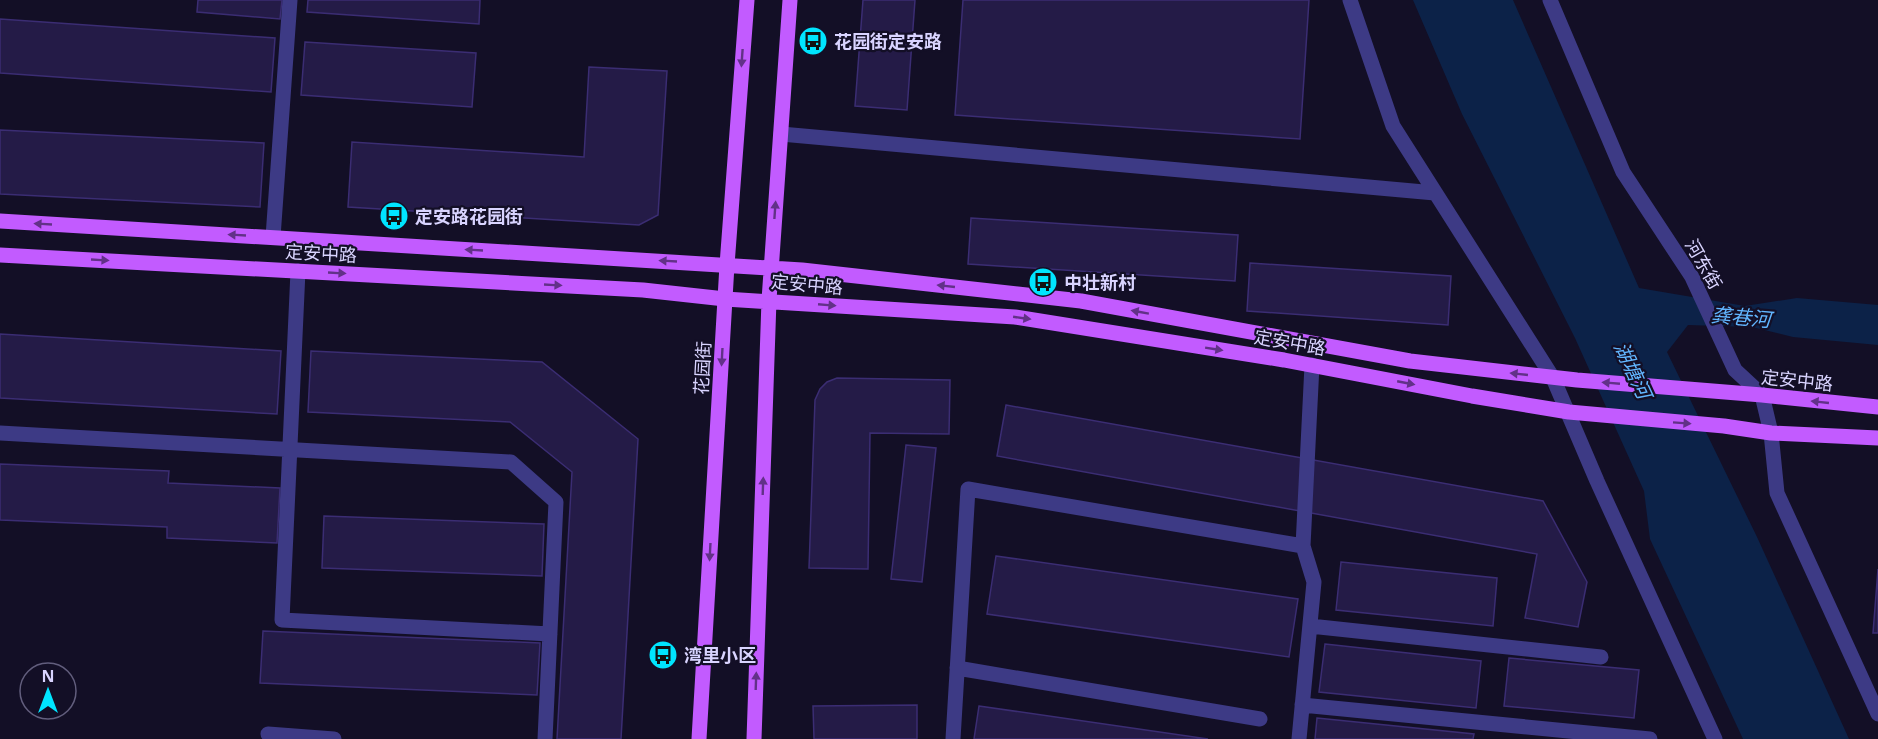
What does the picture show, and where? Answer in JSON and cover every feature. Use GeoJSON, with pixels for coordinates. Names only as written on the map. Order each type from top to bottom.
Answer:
{"type":"FeatureCollection","features":[{"type":"Feature","properties":{"kind":"main road","name":"花园街"},"geometry":{"type":"LineString","coordinates":[[699,739],[727,265],[747,0]]}},
{"type":"Feature","properties":{"kind":"main road"},"geometry":{"type":"LineString","coordinates":[[754,739],[769,300],[790,0]]}},
{"type":"Feature","properties":{"kind":"main road","name":"定安中路"},"geometry":{"type":"LineString","coordinates":[[0,221],[771,268],[1081,301],[1410,362],[1553,378],[1878,407]]}},
{"type":"Feature","properties":{"kind":"main road","name":"定安中路"},"geometry":{"type":"LineString","coordinates":[[0,255],[643,290],[725,299],[1015,317],[1312,365],[1569,412],[1724,426],[1771,433]]}},
{"type":"Feature","properties":{"kind":"main road"},"geometry":{"type":"LineString","coordinates":[[1771,433],[1878,438]]}},
{"type":"Feature","properties":{"kind":"street"},"geometry":{"type":"LineString","coordinates":[[273,237],[290,0]]}},
{"type":"Feature","properties":{"kind":"street"},"geometry":{"type":"LineString","coordinates":[[1350,0],[1393,126],[1553,378],[1597,481],[1715,739]]}},
{"type":"Feature","properties":{"kind":"street","name":"河东街"},"geometry":{"type":"LineString","coordinates":[[1550,0],[1623,172],[1692,277],[1735,370],[1762,395]]}},
{"type":"Feature","properties":{"kind":"street"},"geometry":{"type":"LineString","coordinates":[[781,134],[1435,193]]}},
{"type":"Feature","properties":{"kind":"street"},"geometry":{"type":"LineString","coordinates":[[298,271],[282,620],[550,634]]}},
{"type":"Feature","properties":{"kind":"street"},"geometry":{"type":"LineString","coordinates":[[1299,739],[1314,582],[1303,546],[1312,365]]}},
{"type":"Feature","properties":{"kind":"street"},"geometry":{"type":"LineString","coordinates":[[1762,395],[1771,433],[1777,493],[1878,714]]}},
{"type":"Feature","properties":{"kind":"street"},"geometry":{"type":"LineString","coordinates":[[0,433],[511,462],[556,502],[545,739]]}},
{"type":"Feature","properties":{"kind":"street"},"geometry":{"type":"LineString","coordinates":[[953,739],[968,489],[1303,546]]}},
{"type":"Feature","properties":{"kind":"street"},"geometry":{"type":"LineString","coordinates":[[1310,626],[1601,657]]}},
{"type":"Feature","properties":{"kind":"street"},"geometry":{"type":"LineString","coordinates":[[957,668],[1260,719]]}},
{"type":"Feature","properties":{"kind":"street"},"geometry":{"type":"LineString","coordinates":[[1302,705],[1650,739]]}},
{"type":"Feature","properties":{"kind":"street"},"geometry":{"type":"LineString","coordinates":[[268,734],[334,739]]}},
{"type":"Feature","properties":{"kind":"water"},"geometry":{"type":"Polygon","coordinates":[[[1413,0],[1513,0],[1639,288],[1745,306],[1797,298],[1878,305],[1878,345],[1793,337],[1752,327],[1688,325],[1667,352],[1757,537],[1849,739],[1743,739],[1650,539],[1644,491],[1575,338],[1462,114],[1413,0]]]}},
{"type":"Feature","properties":{"kind":"building"},"geometry":{"type":"Polygon","coordinates":[[[198,0],[282,0],[280,19],[197,12],[198,0]]]}},
{"type":"Feature","properties":{"kind":"building"},"geometry":{"type":"Polygon","coordinates":[[[308,0],[480,0],[479,24],[307,12],[308,0]]]}},
{"type":"Feature","properties":{"kind":"building"},"geometry":{"type":"Polygon","coordinates":[[[863,0],[915,0],[907,110],[855,106],[863,0]]]}},
{"type":"Feature","properties":{"kind":"building"},"geometry":{"type":"Polygon","coordinates":[[[963,0],[1309,0],[1300,139],[955,115],[963,0]]]}},
{"type":"Feature","properties":{"kind":"building"},"geometry":{"type":"Polygon","coordinates":[[[0,19],[275,38],[271,92],[0,73],[0,19]]]}},
{"type":"Feature","properties":{"kind":"building"},"geometry":{"type":"Polygon","coordinates":[[[305,42],[476,53],[472,107],[301,95],[305,42]]]}},
{"type":"Feature","properties":{"kind":"building"},"geometry":{"type":"Polygon","coordinates":[[[589,67],[667,71],[658,215],[639,225],[348,207],[352,142],[584,157],[589,67]]]}},
{"type":"Feature","properties":{"kind":"building"},"geometry":{"type":"Polygon","coordinates":[[[0,130],[264,143],[260,207],[0,194],[0,130]]]}},
{"type":"Feature","properties":{"kind":"building"},"geometry":{"type":"Polygon","coordinates":[[[971,218],[1238,235],[1235,281],[968,264],[971,218]]]}},
{"type":"Feature","properties":{"kind":"building"},"geometry":{"type":"Polygon","coordinates":[[[1250,263],[1451,276],[1448,325],[1247,311],[1250,263]]]}},
{"type":"Feature","properties":{"kind":"building"},"geometry":{"type":"Polygon","coordinates":[[[0,334],[281,351],[277,414],[0,398],[0,334]]]}},
{"type":"Feature","properties":{"kind":"building"},"geometry":{"type":"Polygon","coordinates":[[[311,351],[542,362],[638,439],[621,739],[557,739],[572,472],[510,422],[308,412],[311,351]]]}},
{"type":"Feature","properties":{"kind":"building"},"geometry":{"type":"Polygon","coordinates":[[[837,378],[950,380],[949,434],[870,433],[868,569],[809,568],[815,400],[820,389],[827,382],[837,378]]]}},
{"type":"Feature","properties":{"kind":"building"},"geometry":{"type":"Polygon","coordinates":[[[1006,405],[1543,501],[1587,582],[1578,627],[1525,618],[1537,554],[997,456],[1006,405]]]}},
{"type":"Feature","properties":{"kind":"building"},"geometry":{"type":"Polygon","coordinates":[[[906,445],[936,448],[922,582],[891,579],[906,445]]]}},
{"type":"Feature","properties":{"kind":"building"},"geometry":{"type":"Polygon","coordinates":[[[0,464],[169,471],[168,483],[280,488],[277,543],[167,538],[167,527],[0,520],[0,464]]]}},
{"type":"Feature","properties":{"kind":"building"},"geometry":{"type":"Polygon","coordinates":[[[324,516],[544,524],[542,576],[322,568],[324,516]]]}},
{"type":"Feature","properties":{"kind":"building"},"geometry":{"type":"Polygon","coordinates":[[[996,556],[1298,599],[1289,657],[987,614],[996,556]]]}},
{"type":"Feature","properties":{"kind":"building"},"geometry":{"type":"Polygon","coordinates":[[[1341,562],[1497,578],[1493,626],[1336,610],[1341,562]]]}},
{"type":"Feature","properties":{"kind":"building"},"geometry":{"type":"Polygon","coordinates":[[[1878,569],[1878,633],[1873,633],[1878,569]]]}},
{"type":"Feature","properties":{"kind":"building"},"geometry":{"type":"Polygon","coordinates":[[[263,631],[540,643],[537,695],[260,683],[263,631]]]}},
{"type":"Feature","properties":{"kind":"building"},"geometry":{"type":"Polygon","coordinates":[[[1325,644],[1481,661],[1476,708],[1319,692],[1325,644]]]}},
{"type":"Feature","properties":{"kind":"building"},"geometry":{"type":"Polygon","coordinates":[[[1509,658],[1639,670],[1634,718],[1504,706],[1509,658]]]}},
{"type":"Feature","properties":{"kind":"building"},"geometry":{"type":"Polygon","coordinates":[[[917,705],[917,739],[814,739],[813,706],[917,705]]]}},
{"type":"Feature","properties":{"kind":"building"},"geometry":{"type":"Polygon","coordinates":[[[979,706],[1208,739],[974,739],[979,706]]]}},
{"type":"Feature","properties":{"kind":"building"},"geometry":{"type":"Polygon","coordinates":[[[1317,718],[1474,734],[1473,739],[1315,739],[1317,718]]]}},
{"type":"Feature","properties":{"kind":"place","name":"花园街定安路"},"geometry":{"type":"Point","coordinates":[813,41]}},
{"type":"Feature","properties":{"kind":"place","name":"定安路花园街"},"geometry":{"type":"Point","coordinates":[394,216]}},
{"type":"Feature","properties":{"kind":"place","name":"中壮新村"},"geometry":{"type":"Point","coordinates":[1043,282]}},
{"type":"Feature","properties":{"kind":"place","name":"湾里小区"},"geometry":{"type":"Point","coordinates":[663,655]}},
{"type":"Feature","properties":{"kind":"water label","name":"龚巷河"},"geometry":{"type":"Point","coordinates":[1741,317]}},
{"type":"Feature","properties":{"kind":"water label","name":"湖塘河"},"geometry":{"type":"Point","coordinates":[1633,370]}}]}
